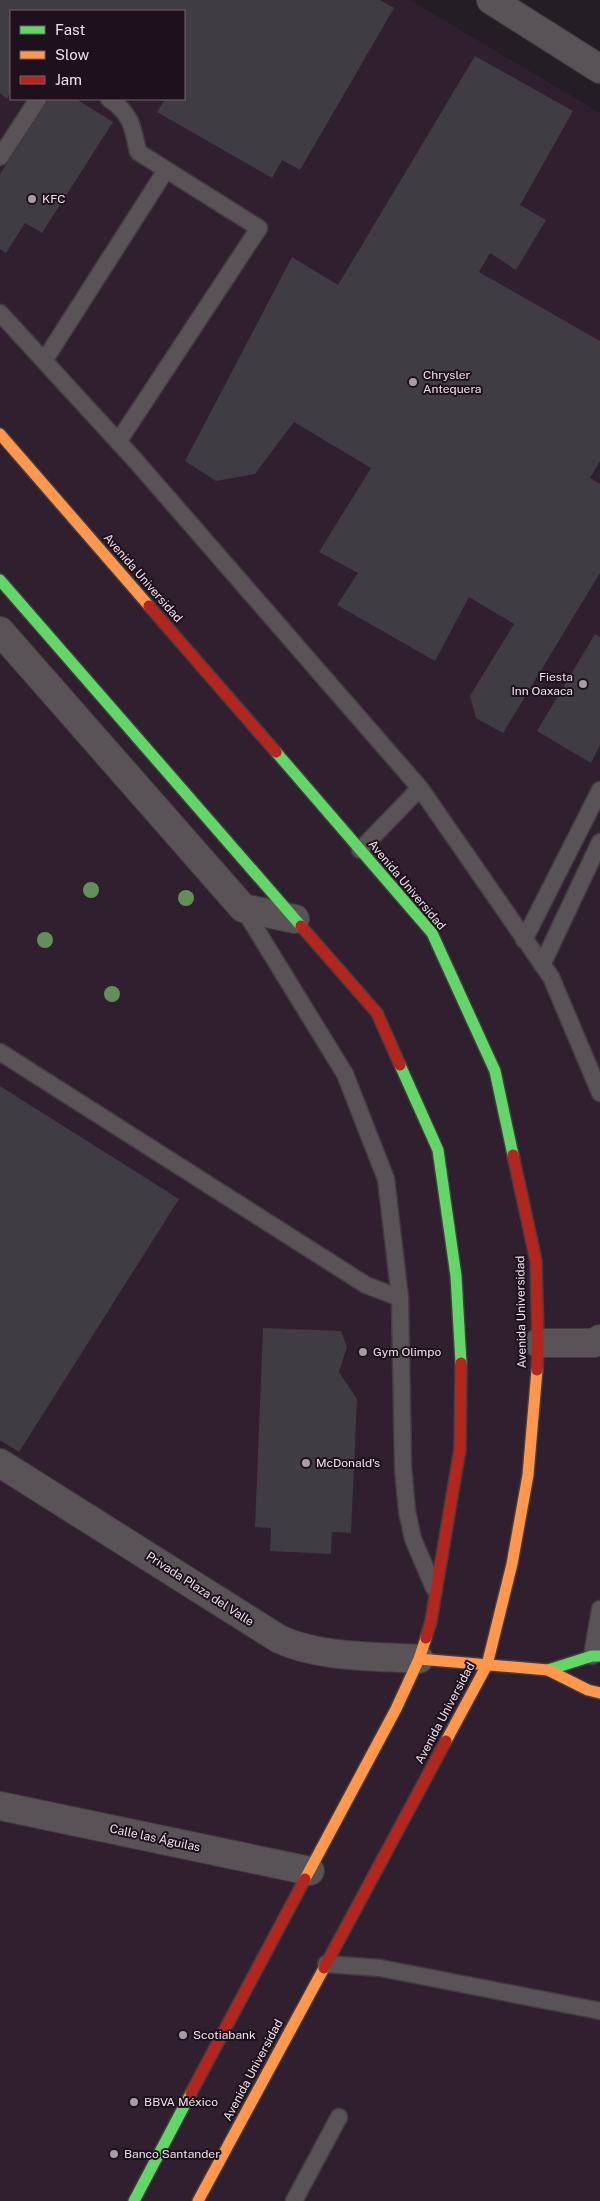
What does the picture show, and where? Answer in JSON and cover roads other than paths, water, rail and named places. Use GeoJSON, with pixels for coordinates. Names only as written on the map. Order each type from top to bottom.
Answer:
{"type":"FeatureCollection","features":[{"type":"Feature","properties":{"kind":"main road","name":"Avenida Universidad"},"geometry":{"type":"LineString","coordinates":[[0,434],[432,933],[495,1072],[536,1261],[538,1343],[534,1416],[528,1475],[512,1564],[487,1665],[198,2201]]}},
{"type":"Feature","properties":{"kind":"main road"},"geometry":{"type":"LineString","coordinates":[[0,580],[377,1013],[438,1150],[456,1276],[460,1374],[460,1449],[436,1594],[419,1659],[396,1709],[134,2201]]}},
{"type":"Feature","properties":{"kind":"main road"},"geometry":{"type":"LineString","coordinates":[[419,1659],[548,1670],[596,1656]]}},
{"type":"Feature","properties":{"kind":"main road"},"geometry":{"type":"LineString","coordinates":[[548,1670],[588,1690],[600,1693]]}},
{"type":"Feature","properties":{"kind":"street"},"geometry":{"type":"LineString","coordinates":[[491,0],[600,70]]}},
{"type":"Feature","properties":{"kind":"street"},"geometry":{"type":"LineString","coordinates":[[0,630],[243,908],[295,919]]}},
{"type":"Feature","properties":{"kind":"street"},"geometry":{"type":"LineString","coordinates":[[538,1343],[594,1343],[600,1339]]}},
{"type":"Feature","properties":{"kind":"street","name":"Privada Plaza del Valle"},"geometry":{"type":"LineString","coordinates":[[0,1463],[286,1642],[315,1651],[419,1659]]}},
{"type":"Feature","properties":{"kind":"street","name":"Calle las Águilas"},"geometry":{"type":"LineString","coordinates":[[0,1806],[310,1871]]}},
{"type":"Feature","properties":{"kind":"lane"},"geometry":{"type":"LineString","coordinates":[[0,157],[37,100]]}},
{"type":"Feature","properties":{"kind":"lane"},"geometry":{"type":"LineString","coordinates":[[110,100],[127,113],[132,125],[138,152],[259,228],[118,442]]}},
{"type":"Feature","properties":{"kind":"lane"},"geometry":{"type":"LineString","coordinates":[[44,361],[166,170]]}},
{"type":"Feature","properties":{"kind":"lane"},"geometry":{"type":"LineString","coordinates":[[0,313],[118,442],[420,788],[550,977],[600,1093]]}},
{"type":"Feature","properties":{"kind":"lane"},"geometry":{"type":"LineString","coordinates":[[360,850],[420,788]]}},
{"type":"Feature","properties":{"kind":"lane"},"geometry":{"type":"LineString","coordinates":[[524,940],[600,790]]}},
{"type":"Feature","properties":{"kind":"lane"},"geometry":{"type":"LineString","coordinates":[[542,965],[600,842]]}},
{"type":"Feature","properties":{"kind":"lane"},"geometry":{"type":"LineString","coordinates":[[243,908],[348,1083],[386,1179],[400,1298],[403,1467],[407,1511],[413,1539],[436,1594]]}},
{"type":"Feature","properties":{"kind":"lane"},"geometry":{"type":"LineString","coordinates":[[0,1052],[366,1285],[400,1298]]}},
{"type":"Feature","properties":{"kind":"lane"},"geometry":{"type":"LineString","coordinates":[[596,1656],[600,1609]]}},
{"type":"Feature","properties":{"kind":"lane"},"geometry":{"type":"LineString","coordinates":[[326,1964],[380,1968],[600,2011]]}},
{"type":"Feature","properties":{"kind":"lane"},"geometry":{"type":"LineString","coordinates":[[294,2201],[339,2117]]}},
{"type":"Feature","properties":{"kind":"place","name":"KFC"},"geometry":{"type":"Point","coordinates":[32,199]}},
{"type":"Feature","properties":{"kind":"place","name":"Chrysler Antequera"},"geometry":{"type":"Point","coordinates":[413,382]}},
{"type":"Feature","properties":{"kind":"place","name":"Fiesta Inn Oaxaca"},"geometry":{"type":"Point","coordinates":[583,684]}},
{"type":"Feature","properties":{"kind":"place","name":"Gym Olimpo"},"geometry":{"type":"Point","coordinates":[363,1352]}},
{"type":"Feature","properties":{"kind":"place","name":"McDonald's"},"geometry":{"type":"Point","coordinates":[306,1463]}},
{"type":"Feature","properties":{"kind":"place","name":"Scotiabank"},"geometry":{"type":"Point","coordinates":[183,2035]}},
{"type":"Feature","properties":{"kind":"place","name":"BBVA México"},"geometry":{"type":"Point","coordinates":[134,2102]}},
{"type":"Feature","properties":{"kind":"place","name":"Banco Santander"},"geometry":{"type":"Point","coordinates":[114,2154]}}]}
